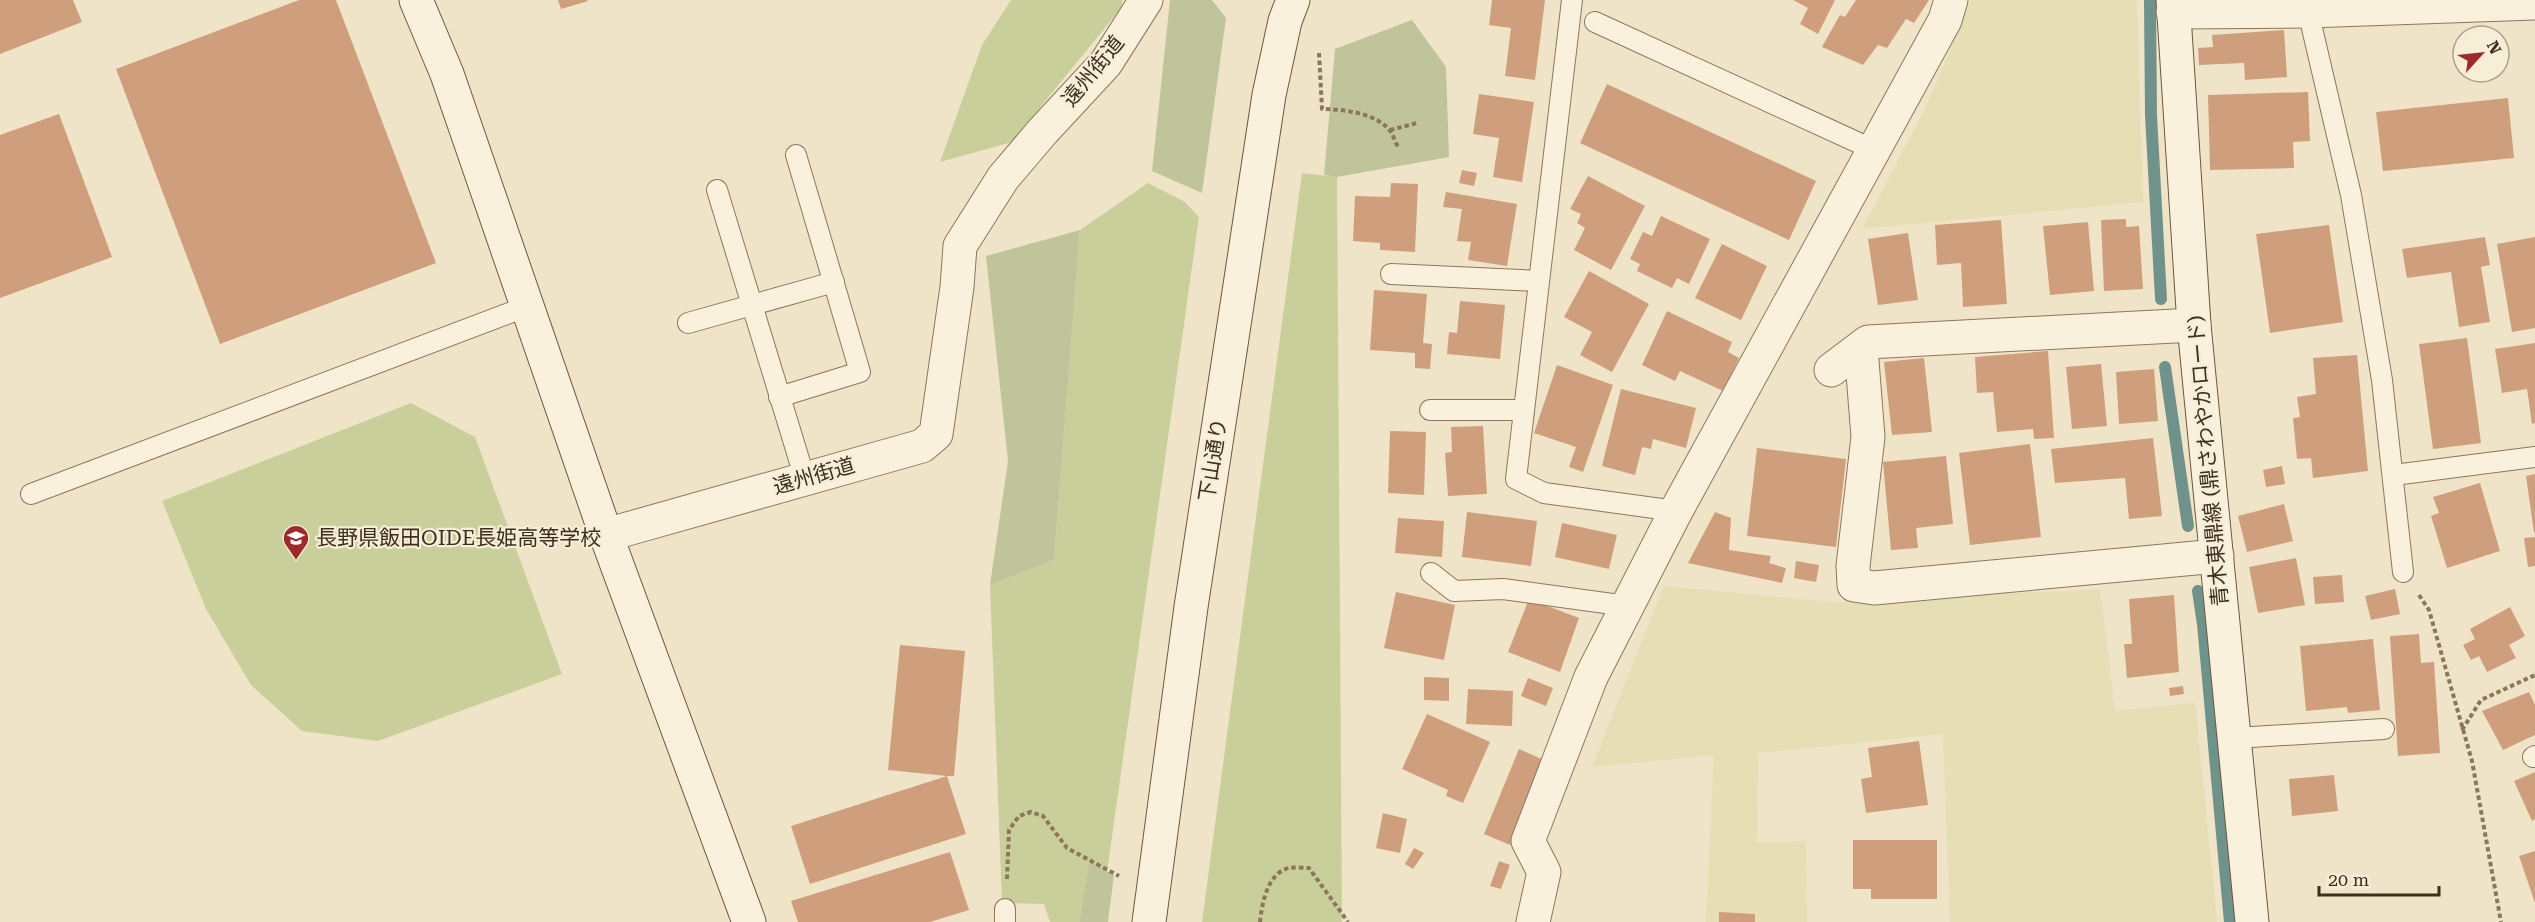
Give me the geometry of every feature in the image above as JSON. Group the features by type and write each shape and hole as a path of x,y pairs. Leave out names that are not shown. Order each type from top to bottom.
{"street":[{"path":"416,0 447,74 606,535 749,922"},
{"name":"遠州街道","path":"606,535 922,446 936,434 957,287 960,246 1003,178 1106,63 1146,0"},
{"name":"下山通り","path":"1149,922 1192,595 1269,95 1285,21 1293,0"},
{"path":"1533,922 1544,872 1528,841 1592,677 1676,511 1945,20 1951,0"},
{"path":"2173,6 2308,11 2535,3"},
{"name":"青木東鼎線 (鼎さわやかロード)","path":"2173,6 2194,325 2252,922"},
{"path":"1831,370 1868,342 2194,325"},
{"path":"1861,348 1868,437 1853,566 1854,585 1874,588 2217,556"}],"lane":[{"path":"1572,0 1516,479 1544,493 1676,511"},
{"path":"2308,11 2351,195 2382,380 2403,572"},
{"path":"1595,22 1874,150"},
{"path":"779,397 860,372 796,155"},
{"path":"717,190 805,479"},
{"path":"1391,274 1539,281"},
{"path":"688,323 834,282"},
{"path":"31,494 528,306"},
{"path":"1430,410 1524,410"},
{"path":"2394,475 2535,457"},
{"path":"1431,573 1454,591 1503,589 1628,606"},
{"path":"2235,738 2384,729"}],"path":[{"path":"1318,49 1322,109 1347,109 1367,116 1390,130 1399,150"},
{"path":"1390,130 1417,123"},
{"path":"2403,572 2429,610 2472,761 2501,922"},
{"path":"2462,730 2481,700 2535,675"},
{"path":"1005,916 1009,830 1019,816 1031,812 1043,816 1067,848 1114,875"},
{"path":"1260,922 1262,903 1272,880 1288,868 1309,868 1348,922"}],"shaded area":[{"path":"1971,0 2137,0 2143,202 1862,229 1925,109"},
{"path":"1664,586 1832,602 2100,589 2115,711 2195,703 2217,922 1950,922 1943,734 1758,753 1757,843 1806,841 1807,922 1706,922 1714,755 1592,767"}],"green space":[{"path":"1011,0 1122,0 1122,7 1012,142 940,162 982,45"},
{"path":"1170,0 1212,0 1226,18 1202,193 1152,171"},
{"path":"1412,20 1446,67 1449,157 1337,177 1324,175 1335,49"},
{"path":"1302,173 1337,177 1342,922 1202,922"},
{"path":"1148,183 1185,202 1199,217 1100,922 1050,922 1044,904 1002,903 990,585 1054,560 1080,230"},
{"path":"1080,230 1054,560 990,585 1008,461 986,256"},
{"path":"411,403 475,437 562,674 378,741 302,731 251,685 206,609 162,501"},
{"path":"1089,862 1114,875 1108,922 1080,922"}],"building":[{"path":"0,0 73,0 82,22 0,54"},
{"path":"299,0 336,0 436,263 220,344 116,69"},
{"path":"558,0 587,0 588,1 561,9"},
{"path":"1492,0 1545,0 1535,80 1505,76 1511,28 1489,25"},
{"path":"1793,0 1835,0 1818,34 1800,24 1808,8"},
{"path":"1856,0 1929,0 1914,23 1906,19 1887,48 1878,45 1863,65 1822,47 1840,15 1845,17"},
{"path":"2284,30 2287,77 2245,80 2244,63 2199,65 2198,48 2213,47 2212,35"},
{"path":"1607,84 1816,181 1789,240 1580,143"},
{"path":"2308,92 2310,141 2293,142 2294,168 2210,170 2208,95"},
{"path":"1479,94 1534,102 1522,182 1493,177 1499,138 1473,134"},
{"path":"2508,98 2514,158 2383,171 2376,112"},
{"path":"59,114 112,257 0,298 0,135"},
{"path":"1462,170 1477,173 1474,186 1459,183"},
{"path":"1588,176 1645,206 1611,270 1574,250 1585,228 1577,223 1581,214 1570,209"},
{"path":"1391,183 1418,184 1415,252 1380,250 1380,243 1353,241 1355,196 1390,197"},
{"path":"1446,192 1517,204 1507,266 1468,260 1471,242 1457,241 1462,209 1443,207"},
{"path":"1661,216 1710,239 1689,284 1677,278 1672,288 1637,271 1640,264 1630,259 1643,232 1652,236"},
{"path":"2126,219 2126,227 2139,226 2143,289 2104,291 2101,220"},
{"path":"2001,220 2007,304 1963,307 1961,263 1937,265 1935,225"},
{"path":"2088,222 2094,291 2050,295 2043,226"},
{"path":"2329,225 2343,322 2270,333 2256,234"},
{"path":"1908,233 1918,300 1878,305 1868,239"},
{"path":"2485,237 2490,265 2481,267 2490,322 2459,327 2451,272 2407,278 2402,249"},
{"path":"2535,237 2535,328 2512,332 2497,244"},
{"path":"1722,244 1767,266 1741,320 1695,298"},
{"path":"1589,271 1649,304 1612,372 1580,355 1592,332 1564,317"},
{"path":"1374,290 1427,294 1423,343 1432,344 1430,369 1415,368 1415,353 1370,350"},
{"path":"1460,301 1505,305 1500,359 1447,354 1449,332 1457,333"},
{"path":"1667,311 1732,342 1728,352 1739,358 1723,391 1680,371 1675,381 1642,365"},
{"path":"2467,338 2481,443 2433,449 2419,344"},
{"path":"2535,343 2535,423 2532,424 2527,389 2502,393 2495,349"},
{"path":"2048,351 2054,438 2034,439 2033,429 1997,432 1993,392 1977,393 1975,357"},
{"path":"2357,355 2368,471 2313,478 2311,458 2297,459 2293,418 2300,417 2297,397 2316,394 2313,358"},
{"path":"1924,358 1932,432 1892,435 1884,362"},
{"path":"2101,364 2107,426 2072,429 2066,367"},
{"path":"1557,365 1613,385 1583,472 1569,467 1576,447 1534,433"},
{"path":"2154,369 2158,421 2119,424 2116,372"},
{"path":"1621,389 1696,408 1686,448 1653,439 1651,449 1642,447 1635,475 1602,466"},
{"path":"1483,426 1487,494 1448,496 1445,453 1452,452 1451,427"},
{"path":"1390,431 1426,432 1424,495 1388,493"},
{"path":"2153,438 2162,516 2129,519 2125,478 2055,483 2051,449"},
{"path":"2030,444 2041,537 1970,545 1959,453"},
{"path":"1757,448 1846,459 1836,547 1747,536"},
{"path":"1946,456 1953,524 1916,528 1918,548 1891,550 1883,462"},
{"path":"2282,466 2285,484 2266,487 2263,470"},
{"path":"2535,474 2535,532 2534,533 2526,476"},
{"path":"2480,483 2500,551 2447,568 2431,516 2439,513 2433,497"},
{"path":"2284,504 2293,541 2247,552 2238,516"},
{"path":"1467,512 1537,521 1531,566 1462,557"},
{"path":"1715,512 1731,518 1729,550 1771,556 1769,563 1786,568 1782,583 1688,563"},
{"path":"1398,518 1444,521 1442,557 1395,553"},
{"path":"1562,523 1617,535 1609,569 1555,557"},
{"path":"2535,537 2535,566 2528,567 2524,538"},
{"path":"2296,558 2305,605 2258,613 2249,567"},
{"path":"1796,561 1819,565 1816,582 1794,578"},
{"path":"2342,575 2344,602 2315,604 2313,577"},
{"path":"2395,589 2400,614 2371,620 2365,596"},
{"path":"1396,592 1455,605 1444,660 1384,648"},
{"path":"2174,595 2179,672 2127,678 2124,644 2132,644 2129,599"},
{"path":"1529,599 1579,618 1560,672 1508,652"},
{"path":"2510,607 2525,636 2509,645 2516,658 2487,672 2479,656 2471,660 2463,645 2475,639 2470,629"},
{"path":"2419,634 2421,663 2434,662 2440,753 2398,756 2390,636"},
{"path":"2373,639 2380,710 2348,713 2347,707 2306,711 2300,646"},
{"path":"900,645 965,651 954,776 888,770"},
{"path":"1424,677 1449,678 1449,701 1424,700"},
{"path":"1528,678 1553,688 1546,706 1521,696"},
{"path":"2183,686 2184,694 2170,696 2169,688"},
{"path":"1468,689 1513,691 1512,726 1466,724"},
{"path":"2529,692 2535,705 2535,735 2503,750 2482,711"},
{"path":"1427,714 1490,742 1463,803 1446,796 1448,790 1402,769"},
{"path":"1919,741 1928,805 1866,813 1861,779 1872,777 1868,748"},
{"path":"1519,749 1544,760 1510,845 1484,834"},
{"path":"2535,772 2535,819 2532,821 2514,781"},
{"path":"2334,775 2338,811 2292,816 2289,779"},
{"path":"947,776 966,834 810,884 791,826"},
{"path":"1383,813 1407,819 1400,853 1376,848"},
{"path":"1853,840 1937,840 1937,899 1871,899 1871,889 1853,889"},
{"path":"1414,848 1424,853 1413,869 1405,864"},
{"path":"2535,851 2535,903 2519,856"},
{"path":"950,852 969,910 930,922 798,922 791,901"},
{"path":"1499,861 1510,865 1501,889 1490,886"},
{"path":"1719,912 1755,914 1755,922 1719,922"}],"waterway":[{"path":"2150,0 2151,115 2161,299"},
{"path":"2165,367 2188,526"},
{"path":"2198,591 2203,624 2230,922"}],"place":[{"name":"長野県飯田OIDE長姫高等学校","path":"296,561"}]}
